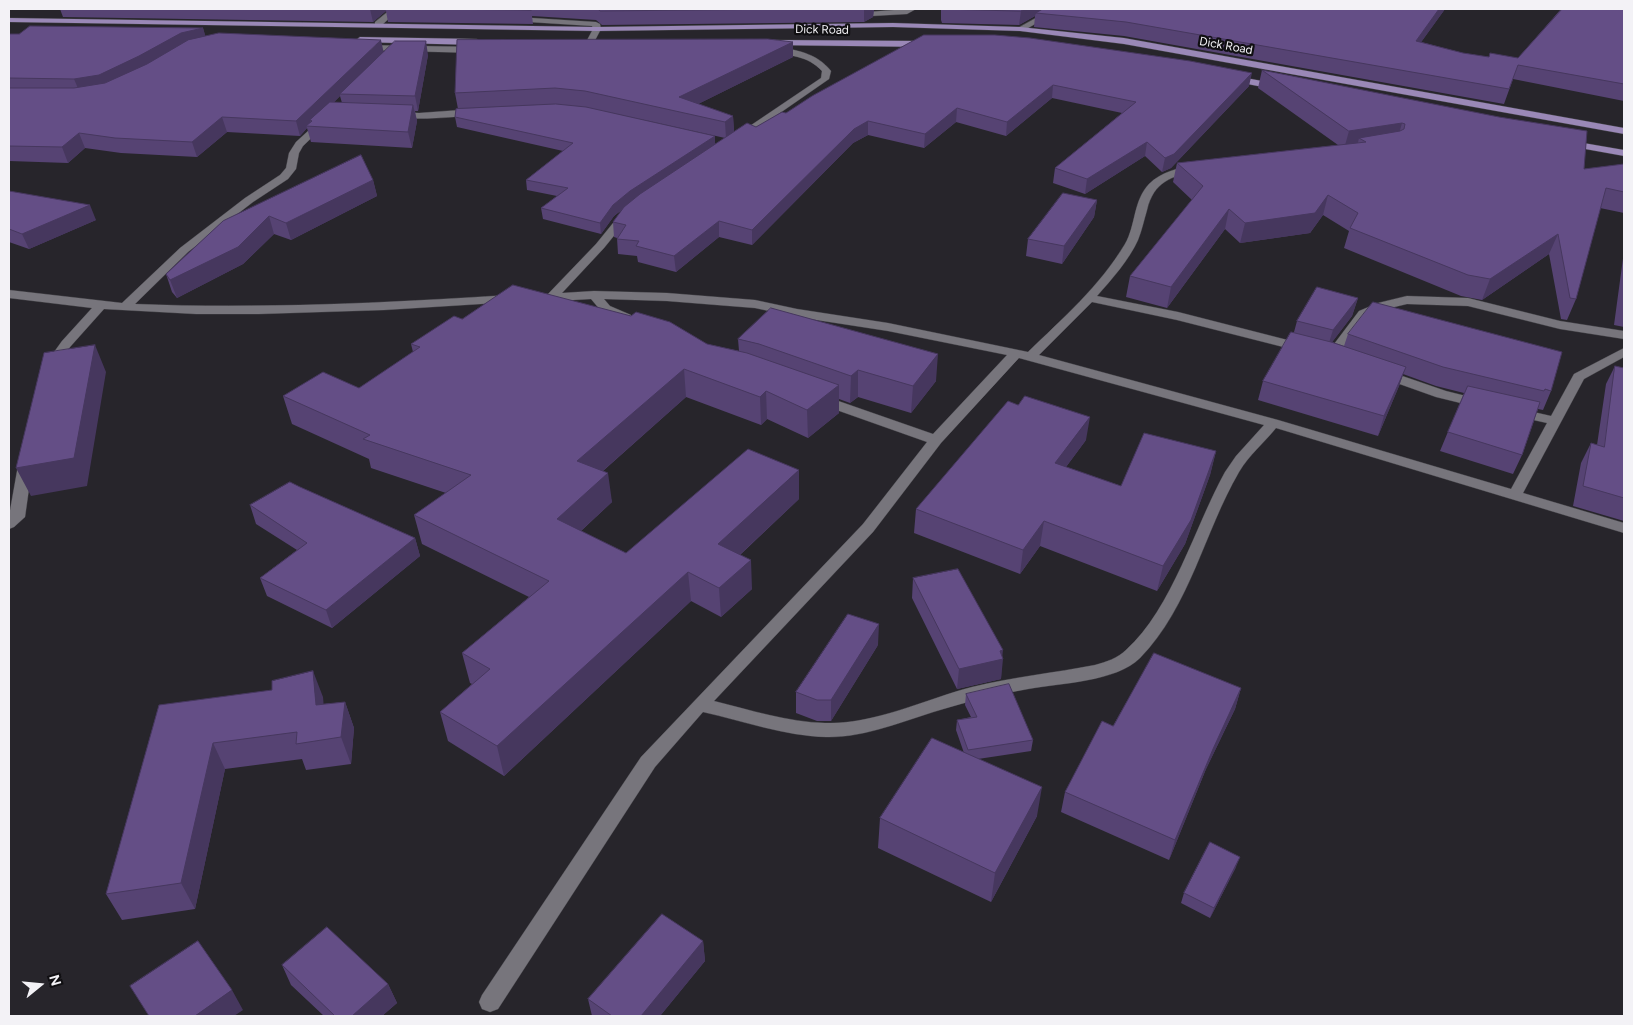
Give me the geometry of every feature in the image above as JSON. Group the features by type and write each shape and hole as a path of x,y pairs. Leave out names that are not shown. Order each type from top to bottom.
{"main road":[{"name":"Dick Road","path":"9,20 378,24 596,29 893,25 1020,29 1124,41 1624,131"},
{"path":"348,40 485,46"},
{"name":"Dick Road","path":"762,46 800,42 940,44"},
{"path":"1216,75 1283,88"},
{"path":"1557,141 1624,153"}],"street":[{"path":"378,24 395,9"},
{"path":"498,9 496,13 497,18 596,24 596,29 588,47"},
{"path":"843,15 906,12 912,9"},
{"path":"1020,29 1057,9"},
{"path":"358,48 392,53 485,46"},
{"path":"729,144 825,79 828,71 819,61 809,56 762,46"},
{"path":"385,115 419,116 484,111"},
{"path":"125,306 184,250 284,177 291,169 294,153 299,144 332,113"},
{"path":"490,1002 648,762 868,528 936,440 1023,355 1090,298 1132,241 1147,193 1159,181 1171,173 1192,168 1209,168"},
{"path":"552,297 600,246 620,219 636,205"},
{"path":"9,294 45,300 102,305 196,310 349,309 594,295 667,297 755,304 797,313 888,327 1023,355 1273,423 1624,528"},
{"path":"594,295 606,309 640,324"},
{"path":"1090,298 1178,316 1326,355 1363,314 1382,306 1407,300 1468,302 1560,325 1624,335"},
{"path":"41,380 66,344 102,305"},
{"path":"1515,495 1580,377 1624,352"},
{"path":"1368,368 1441,394 1555,421"},
{"path":"808,396 936,440"},
{"path":"700,705 803,727 827,730 867,724 953,699 1025,682 1082,674 1113,666 1131,656 1145,640 1178,589 1232,471 1273,423"},
{"path":"9,524 17,517 28,445"}],"building":[{"path":"423,9 505,9 531,10"},
{"path":"598,9 790,9 601,11"},
{"path":"943,9 1025,9 1021,11"},
{"path":"1043,9 1439,9 1416,41 1463,53 1489,57 1490,53 1518,58 1562,9 1624,9 1624,84 1518,65 1509,89 1126,22 1036,13"},
{"path":"30,26 203,28 181,33 99,75 74,79 9,78 9,34 19,34"},
{"path":"219,33 381,40 296,121 222,117 192,142 115,138 79,133 62,147 9,146 9,88 74,88 105,83 147,64 188,40"},
{"path":"924,35 995,35 1030,38 1190,61 1252,73 1174,154 1165,158 1147,142 1087,179 1055,168 1136,102 1053,85 1007,122 957,108 925,134 868,121 854,129 752,230 719,221 674,256 636,246 639,241 617,239 626,225 613,222 624,207 640,194 747,123 756,127 782,112 786,113 812,96"},
{"path":"768,39 793,42 679,97 733,116 725,122 585,91 555,88 455,93 457,40"},
{"path":"395,41 426,41 415,96 340,94"},
{"path":"1262,70 1499,117 1587,131 1584,169 1624,164 1624,192 1606,188 1576,299 1570,298 1558,234 1490,279 1468,275 1350,228 1358,213 1328,195 1315,213 1245,223 1229,209 1171,287 1130,276 1203,186 1177,163 1366,142 1359,138 1404,129 1405,124 1402,123 1349,131"},
{"path":"330,102 413,105 408,132 306,126"},
{"path":"556,104 586,107 715,136 630,191 613,205 600,223 541,208 568,188 526,180 573,143 455,117 456,109"},
{"path":"361,155 373,180 286,223 269,216 238,247 170,280 166,274 223,221"},
{"path":"9,191 90,205 22,234 9,229"},
{"path":"1063,193 1097,200 1064,246 1028,239"},
{"path":"513,285 631,316 636,312 670,322 707,344 747,353 839,385 807,410 766,391 760,397 684,369 577,461 608,473 557,519 626,553 748,449 799,470 718,544 751,560 719,588 688,572 497,746 440,712 490,669 462,653 549,581 414,515 471,475 363,439 370,435 283,396 323,372 359,388 420,347 411,344 454,316 462,319"},
{"path":"1317,287 1358,298 1333,330 1297,321"},
{"path":"1373,302 1562,352 1551,391 1545,389 1544,391 1443,367 1348,334"},
{"path":"771,308 938,354 913,386 858,370 851,376 759,344 738,339"},
{"path":"1291,332 1331,342 1406,367 1384,416 1263,381"},
{"path":"95,345 74,458 16,468 44,353"},
{"path":"1615,366 1624,368 1624,498 1583,486 1591,443 1604,447"},
{"path":"1468,386 1540,402 1522,455 1448,432"},
{"path":"1025,396 1090,417 1055,463 1121,486 1144,433 1216,451 1191,520 1163,566 1044,521 1023,550 916,509 1008,401 1018,405"},
{"path":"290,482 415,538 326,610 260,578 307,543 250,505"},
{"path":"958,569 1003,650 1000,651 1003,659 959,669 913,578"},
{"path":"848,614 879,624 831,700 817,700 796,692"},
{"path":"1154,653 1241,688 1175,840 1065,792 1102,721 1113,726"},
{"path":"313,671 316,705 345,702 341,737 296,744 297,732 213,743 181,883 106,894 159,705 272,690 272,681"},
{"path":"1009,684 1033,740 968,750 957,720 977,717 966,694"},
{"path":"932,738 1042,787 995,873 880,818"},
{"path":"1210,842 1240,857 1214,908 1184,893"},
{"path":"662,914 703,941 641,1016 612,1016 588,999"},
{"path":"327,927 388,984 352,1016 335,1016 282,965"},
{"path":"198,941 232,990 195,1016 149,1016 130,986"}]}
